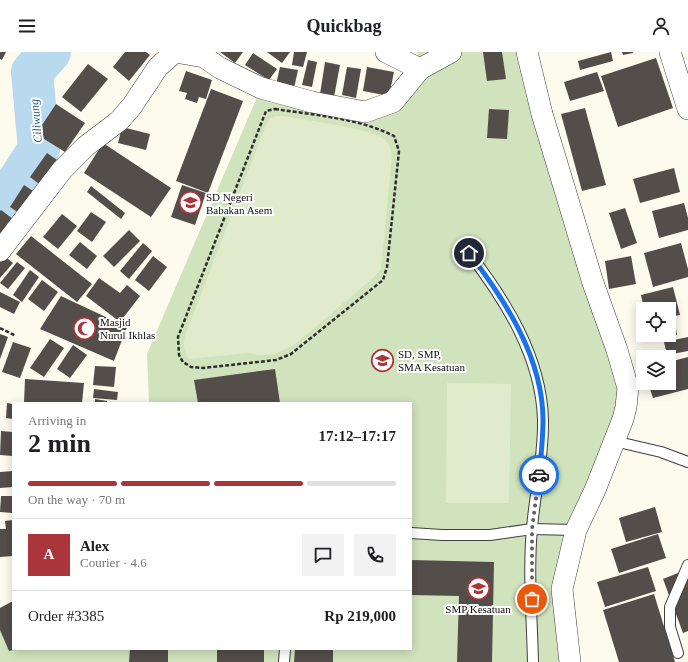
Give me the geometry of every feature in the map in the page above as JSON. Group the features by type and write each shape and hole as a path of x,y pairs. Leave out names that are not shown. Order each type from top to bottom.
{"street":[{"path":"0,252 62,170 86,146 119,121 132,106 158,66 175,52 204,57 220,68 261,88 312,102 365,112 393,102 420,69 451,52"},
{"path":"386,52 420,69"},
{"path":"528,52 542,114 593,283 628,388 626,407 614,441 595,490 576,530 562,589 570,662"},
{"path":"670,52 688,108"}],"lane":[{"path":"469,253 501,298 522,335 537,376 543,419 542,454 532,529 531,567 533,662"},
{"path":"614,441 648,448 688,462"},
{"path":"412,533 490,535 532,529 576,530"},
{"path":"678,653 670,627 670,608 688,565"},
{"path":"284,662 285,650"}],"path":[{"path":"275,109 358,123 378,128 394,136 399,152 387,267 383,280 291,354 276,360 203,368 191,367 183,362 179,355 178,337 266,110 275,109"},
{"path":"0,328 16,336"}],"green space":[{"name":"SD, SMP, SMA Kesatuan","path":"417,52 528,52 628,388 562,589 570,662 0,662 0,608 12,602 12,650 412,650 412,402 149,402 147,354 261,88 365,112 420,69"},
{"path":"276,116 321,122 365,131 384,139 388,144 392,155 381,269 373,278 294,345 272,355 248,353 189,359 184,348 185,336 264,130 269,119"},
{"path":"447,383 511,384 509,503 446,503"}],"building":[{"path":"0,52 6,52 2,60 0,59"},
{"path":"125,52 146,52 150,55 129,81 113,67"},
{"path":"220,52 243,52 235,63"},
{"path":"267,52 290,52 282,63"},
{"path":"294,52 307,52 303,67 292,65"},
{"path":"483,52 502,52 506,79 487,81"},
{"path":"611,52 613,61 580,70 578,61"},
{"path":"622,52 633,52 633,53 623,55"},
{"path":"253,53 277,69 269,80 245,65"},
{"path":"656,58 673,108 618,127 601,76"},
{"path":"308,60 317,62 312,87 302,85"},
{"path":"325,62 340,65 334,97 320,94"},
{"path":"88,64 108,79 81,112 62,97"},
{"path":"280,67 298,70 293,93 275,89"},
{"path":"347,67 361,69 356,98 342,95"},
{"path":"367,67 394,72 389,96 363,91"},
{"path":"186,71 212,80 206,99 199,97 197,103 185,99 187,93 179,91"},
{"path":"597,72 604,91 570,101 564,82"},
{"path":"211,89 243,101 208,193 176,181"},
{"path":"56,104 85,123 65,152 36,134"},
{"path":"585,108 606,185 582,191 561,114"},
{"path":"489,109 509,110 507,139 487,138"},
{"path":"122,127 150,134 146,150 118,143"},
{"path":"103,143 171,188 151,217 84,173"},
{"path":"47,153 60,162 43,187 30,177"},
{"path":"674,168 680,192 640,203 633,179"},
{"path":"24,185 36,193 22,215 10,207"},
{"path":"182,185 206,193 195,225 171,217"},
{"path":"91,186 125,213 121,219 87,192"},
{"path":"684,203 688,218 688,230 659,238 652,211"},
{"path":"625,208 637,243 621,249 609,213"},
{"path":"1,210 13,219 0,234 0,211"},
{"path":"91,212 106,222 92,242 77,231"},
{"path":"62,214 77,226 58,249 43,237"},
{"path":"129,230 140,241 114,267 103,256"},
{"path":"31,236 92,284 77,302 16,254"},
{"path":"80,242 97,256 87,269 69,255"},
{"path":"143,243 152,251 129,279 120,271"},
{"path":"681,243 688,269 688,277 653,287 644,253"},
{"path":"3,255 13,263 0,278 0,258"},
{"path":"153,256 167,267 149,291 135,280"},
{"path":"631,256 636,284 609,289 605,261"},
{"path":"17,262 25,268 8,289 0,283"},
{"path":"30,270 39,277 22,302 13,295"},
{"path":"99,278 120,293 127,285 140,296 120,322 86,296"},
{"path":"42,280 58,292 44,311 28,299"},
{"path":"673,287 680,315 676,316 676,302 642,302 641,295"},
{"path":"0,292 20,302 14,314 0,307"},
{"name":"Masjid Nurul Ikhlas","path":"61,296 127,327 114,361 40,329"},
{"path":"0,334 8,337 0,359"},
{"path":"688,337 688,351 676,353 676,350 666,350 664,342 676,342 676,340"},
{"path":"50,339 64,348 44,377 30,368"},
{"path":"13,342 31,348 20,378 2,372"},
{"path":"73,345 87,355 70,378 57,369"},
{"path":"688,357 688,389 653,398 650,390 676,390 676,360"},
{"path":"95,366 116,367 114,387 93,385"},
{"path":"275,369 280,402 198,402 194,380"},
{"path":"25,379 84,383 82,402 24,402"},
{"path":"94,389 118,392 117,400 93,398"},
{"path":"95,399 107,401 107,402 95,402"},
{"path":"7,403 12,404 12,419 6,418"},
{"path":"1,431 12,432 12,456 0,455"},
{"path":"12,471 12,487 0,488 0,472"},
{"path":"1,496 12,496 12,513 0,512"},
{"path":"655,507 662,532 626,542 619,518"},
{"path":"12,520 12,556 0,557 0,529 6,529 5,521"},
{"path":"658,534 666,558 619,573 611,549"},
{"path":"412,560 494,562 492,662 457,662 459,596 412,595"},
{"path":"648,567 656,591 605,607 597,582"},
{"path":"688,569 688,631 683,633 663,579"},
{"path":"654,594 675,662 619,662 603,610"},
{"path":"12,602 13,650 9,651 0,630 0,608"},
{"path":"130,650 168,650 168,662 129,662"},
{"path":"217,650 264,650 264,662 217,662"},
{"path":"295,650 333,650 333,662 294,662"}],"waterway":[{"name":"Ciliwung","path":"0,209 39,149 32,72 50,52"}],"way so far":[{"path":"532,599 532,529 539,475"}],"place":[{"name":"SD Negeri Babakan Asem","path":"190,203"},
{"name":"Masjid Nurul Ikhlas","path":"84,328"},
{"name":"SD, SMP, SMA Kesatuan","path":"383,360"},
{"name":"SMP Kesatuan","path":"478,589"}],"route":[{"path":"469,253 501,298 522,335 537,376 543,419 542,454 539,475"}]}
